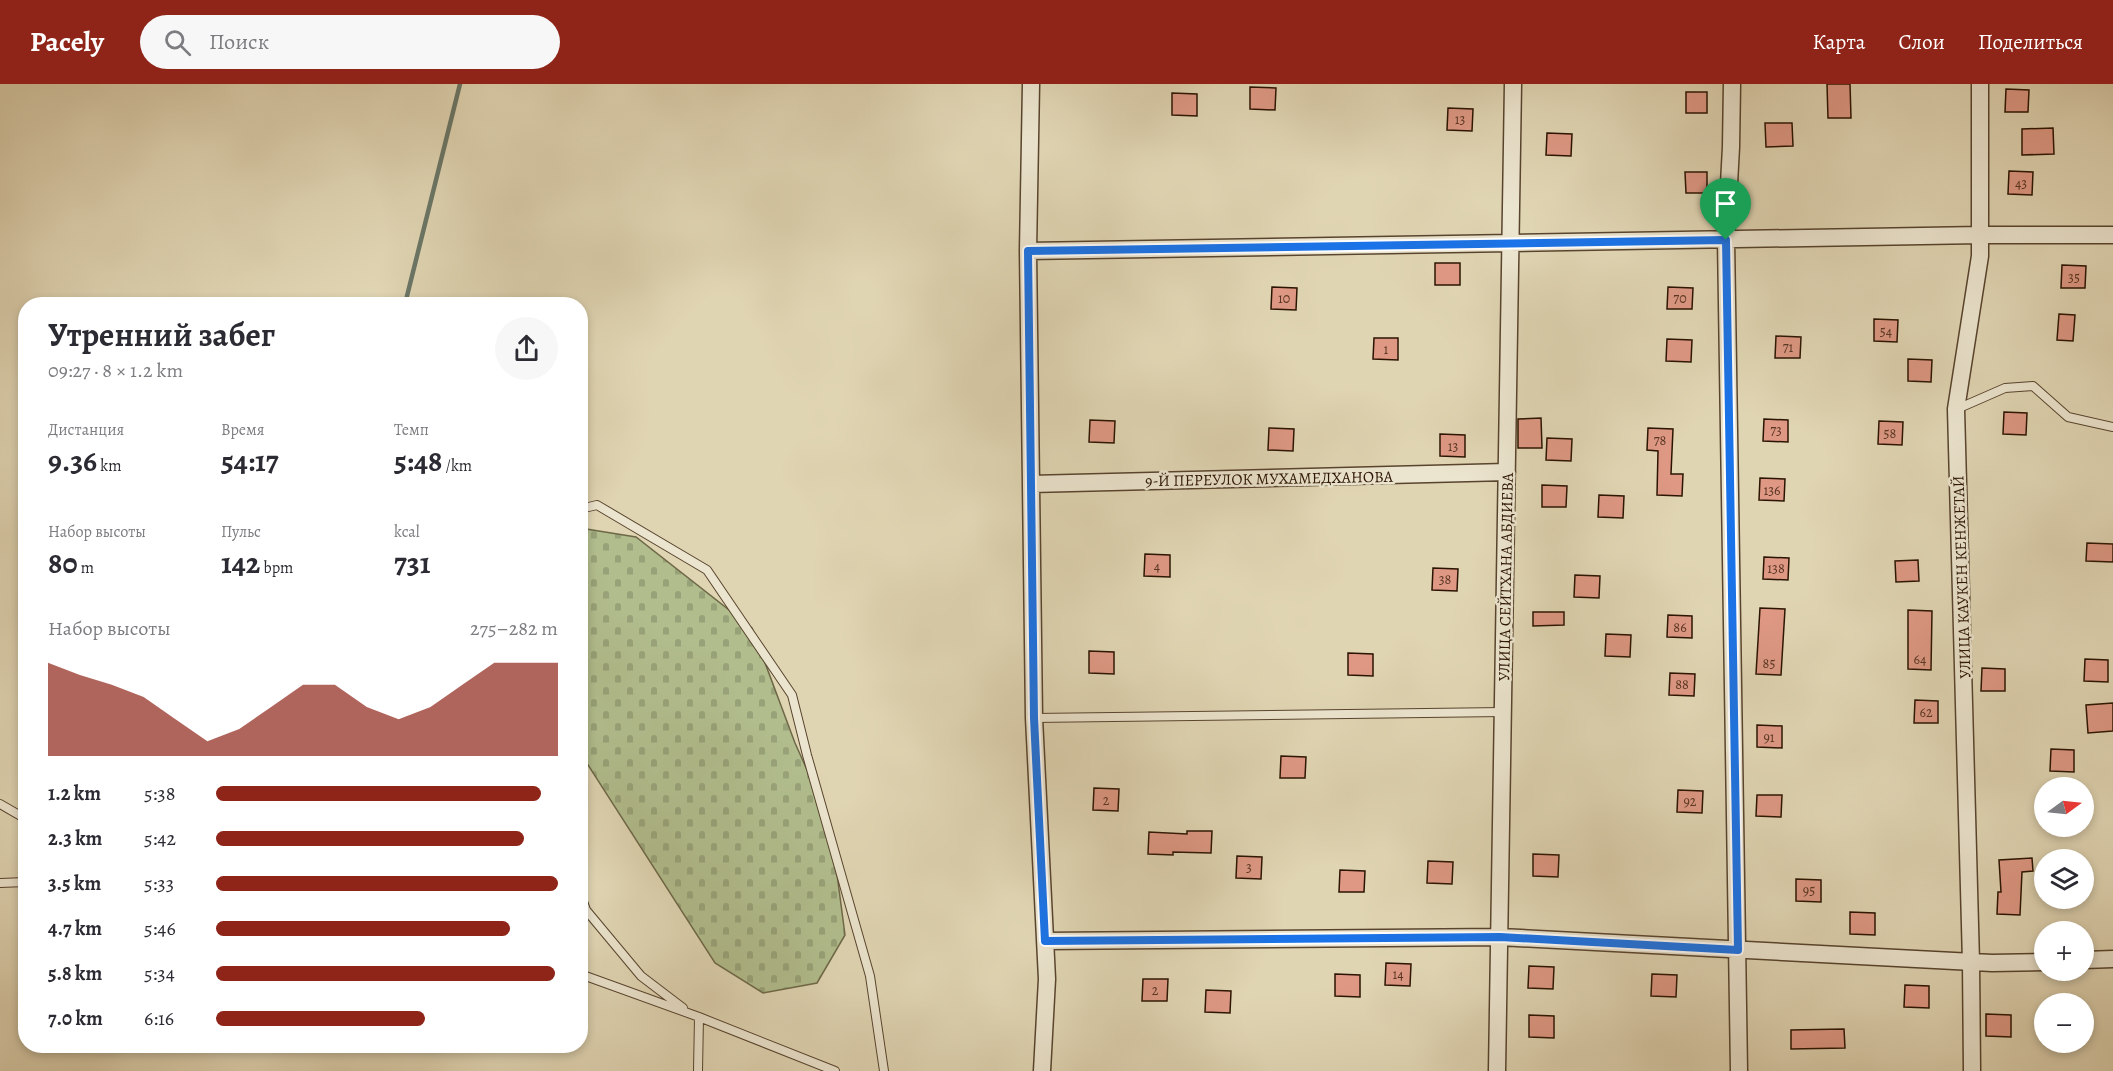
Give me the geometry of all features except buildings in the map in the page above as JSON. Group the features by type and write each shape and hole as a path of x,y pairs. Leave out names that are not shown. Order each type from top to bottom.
{"street":[{"path":"1031,84 1028,251 1034,718 1047,979 1042,1071"},
{"name":"УЛИЦА СЕЙТХАНА АБДИЕВА","path":"1497,1071 1514,84"},
{"path":"1731,84 1731,147 1726,240 1739,1071"},
{"name":"УЛИЦА КАУКЕН КЕНЖЕТАЙ","path":"1972,1071 1956,409 1980,256 1980,84"},
{"path":"1028,251 1980,235 2113,235"},
{"name":"9-Й ПЕРЕУЛОК МУХАМЕДХАНОВА","path":"1031,484 1507,472"},
{"path":"1045,941 1500,937 1971,962 2034,962"},
{"path":"2094,960 2113,959"}],"lane":[{"path":"1956,409 2006,388 2033,386 2068,417 2113,427"},
{"path":"588,507 597,505 707,570 792,695 870,976 884,1071"},
{"path":"1034,718 1503,712"},
{"path":"0,804 18,814"},
{"path":"0,883 18,882"},
{"path":"588,912 641,976 682,1007 684,1011"},
{"path":"588,977 684,1011 835,1071"},
{"path":"698,1071 699,1017"}],"green space":[{"path":"588,529 636,537 752,628 795,743 830,821 845,935 817,983 763,993 715,963 588,765"}],"waterway":[{"path":"407,297 460,84"}],"route":[{"path":"1726,240 1738,950 1500,937 1045,941 1034,718 1028,251 1726,240"}]}
